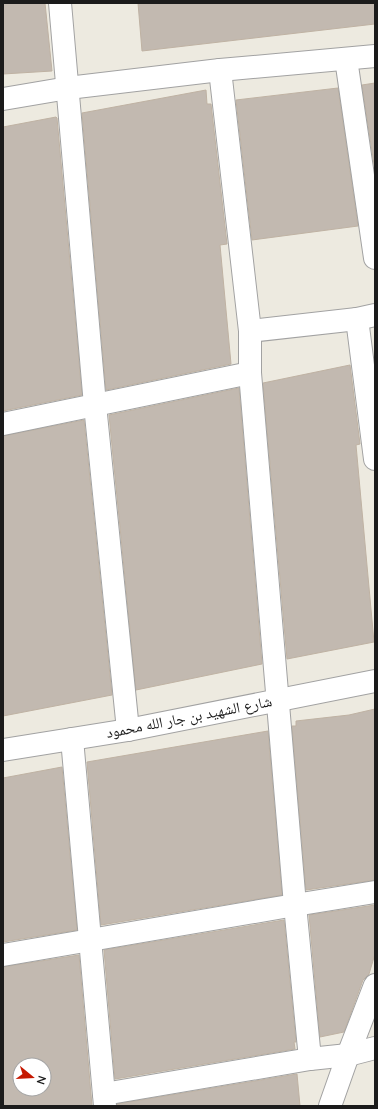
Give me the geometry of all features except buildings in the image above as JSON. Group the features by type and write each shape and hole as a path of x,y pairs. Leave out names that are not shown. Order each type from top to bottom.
{"street":[{"path":"60,3 95,405 128,730"},
{"path":"3,98 68,88 220,70 375,56"},
{"path":"346,59 375,258"},
{"path":"220,70 250,331 250,373 295,905 310,1059"},
{"path":"250,331 366,317 375,459"},
{"path":"3,424 250,373"},
{"name":"شارع الشهيد بن جار الله محمود","path":"3,750 128,730 375,681"},
{"path":"72,739 104,1100 310,1059 348,1055 375,1048"},
{"path":"3,955 375,892"},
{"path":"330,1106 375,985"}]}
